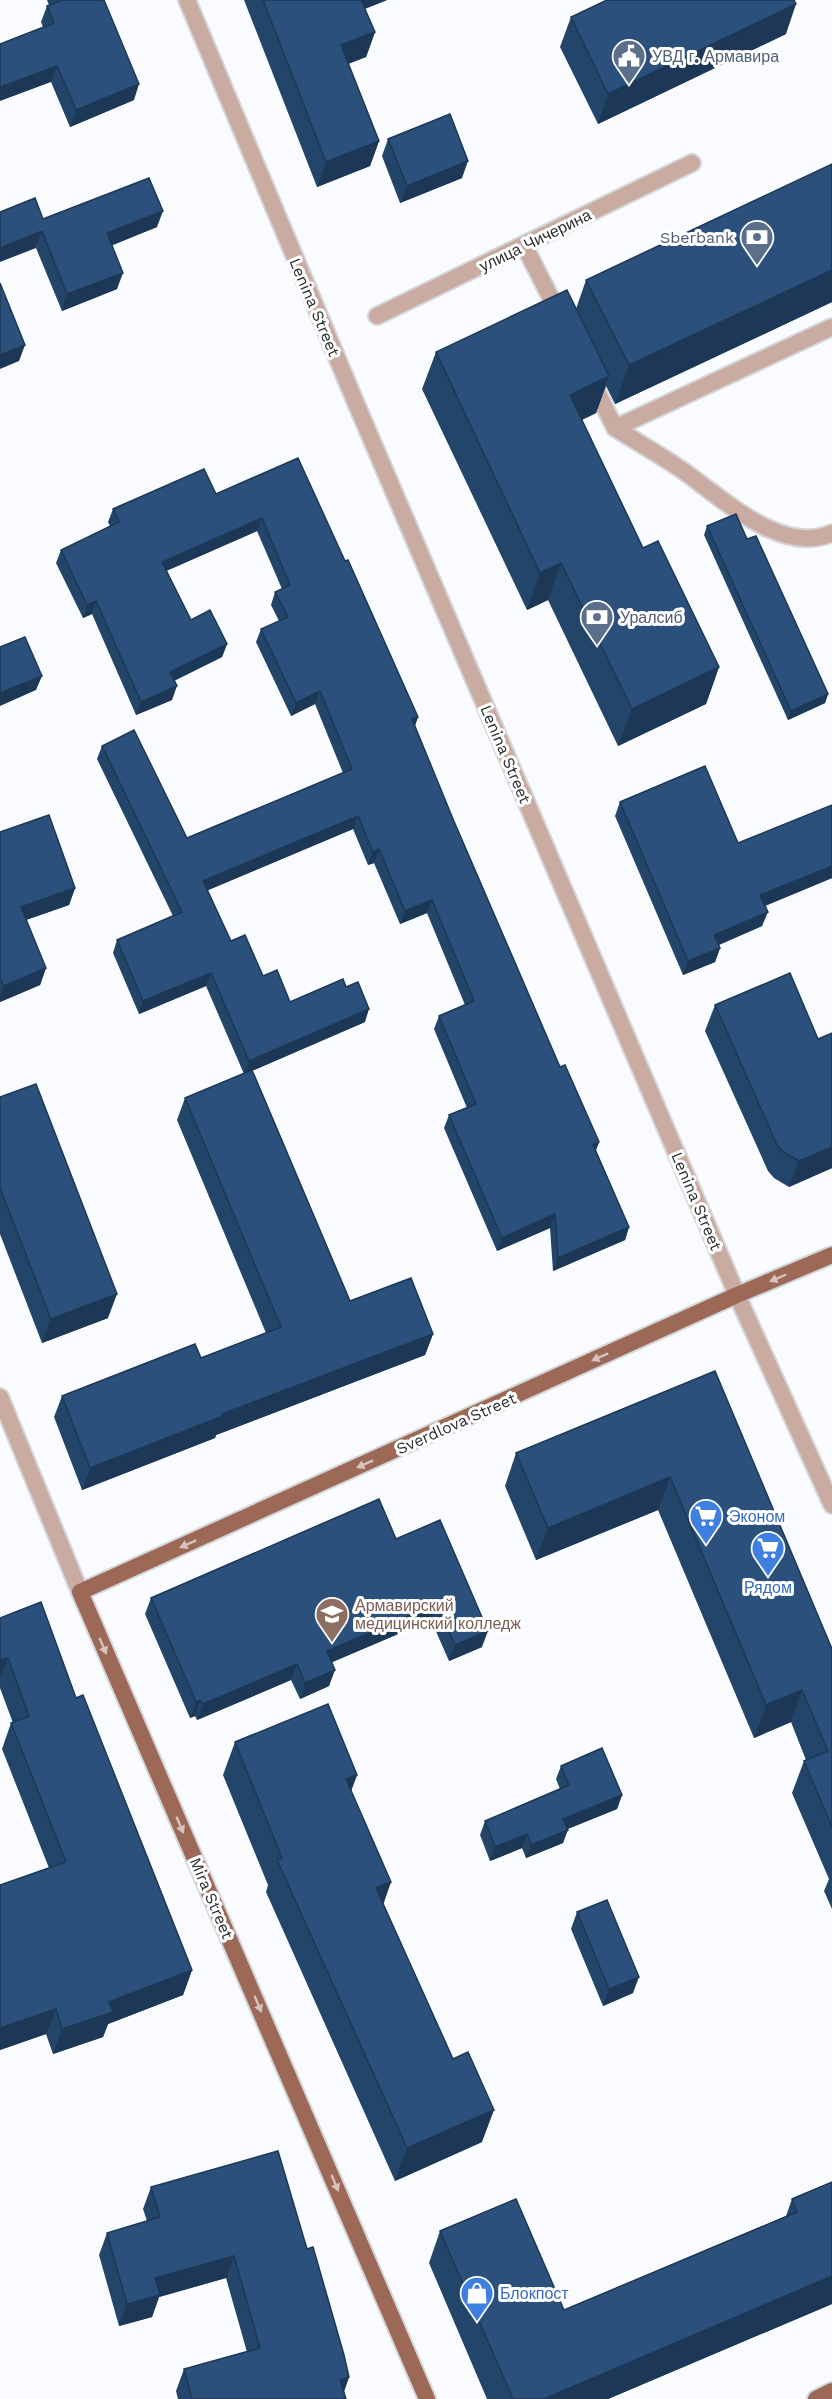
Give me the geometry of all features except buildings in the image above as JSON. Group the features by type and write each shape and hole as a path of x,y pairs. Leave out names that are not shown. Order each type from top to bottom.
{"main road":[{"name":"Sverdlova Street","path":"80,1592 832,1254"},
{"name":"Mira Street","path":"80,1592 427,2399"},
{"path":"816,2399 832,2391"}],"street":[{"name":"Lenina Street","path":"187,0 362,418 737,1295 832,1505"},
{"name":"улица Чичерина","path":"377,316 692,163"},
{"path":"524,245 564,326"},
{"path":"615,428 832,327"},
{"path":"585,367 615,428 679,468 754,523 791,537 822,538 832,533"},
{"name":"Mira Street","path":"0,1397 80,1592"}],"place":[{"name":"УВД г. Армавира","path":"629,85"},
{"name":"Sberbank","path":"757,266"},
{"name":"Уралсиб","path":"597,646"},
{"name":"Эконом","path":"706,1545"},
{"name":"Рядом","path":"768,1577"},
{"name":"Армавирский медицинский колледж","path":"332,1643"},
{"name":"Блокпост","path":"477,2322"}]}
